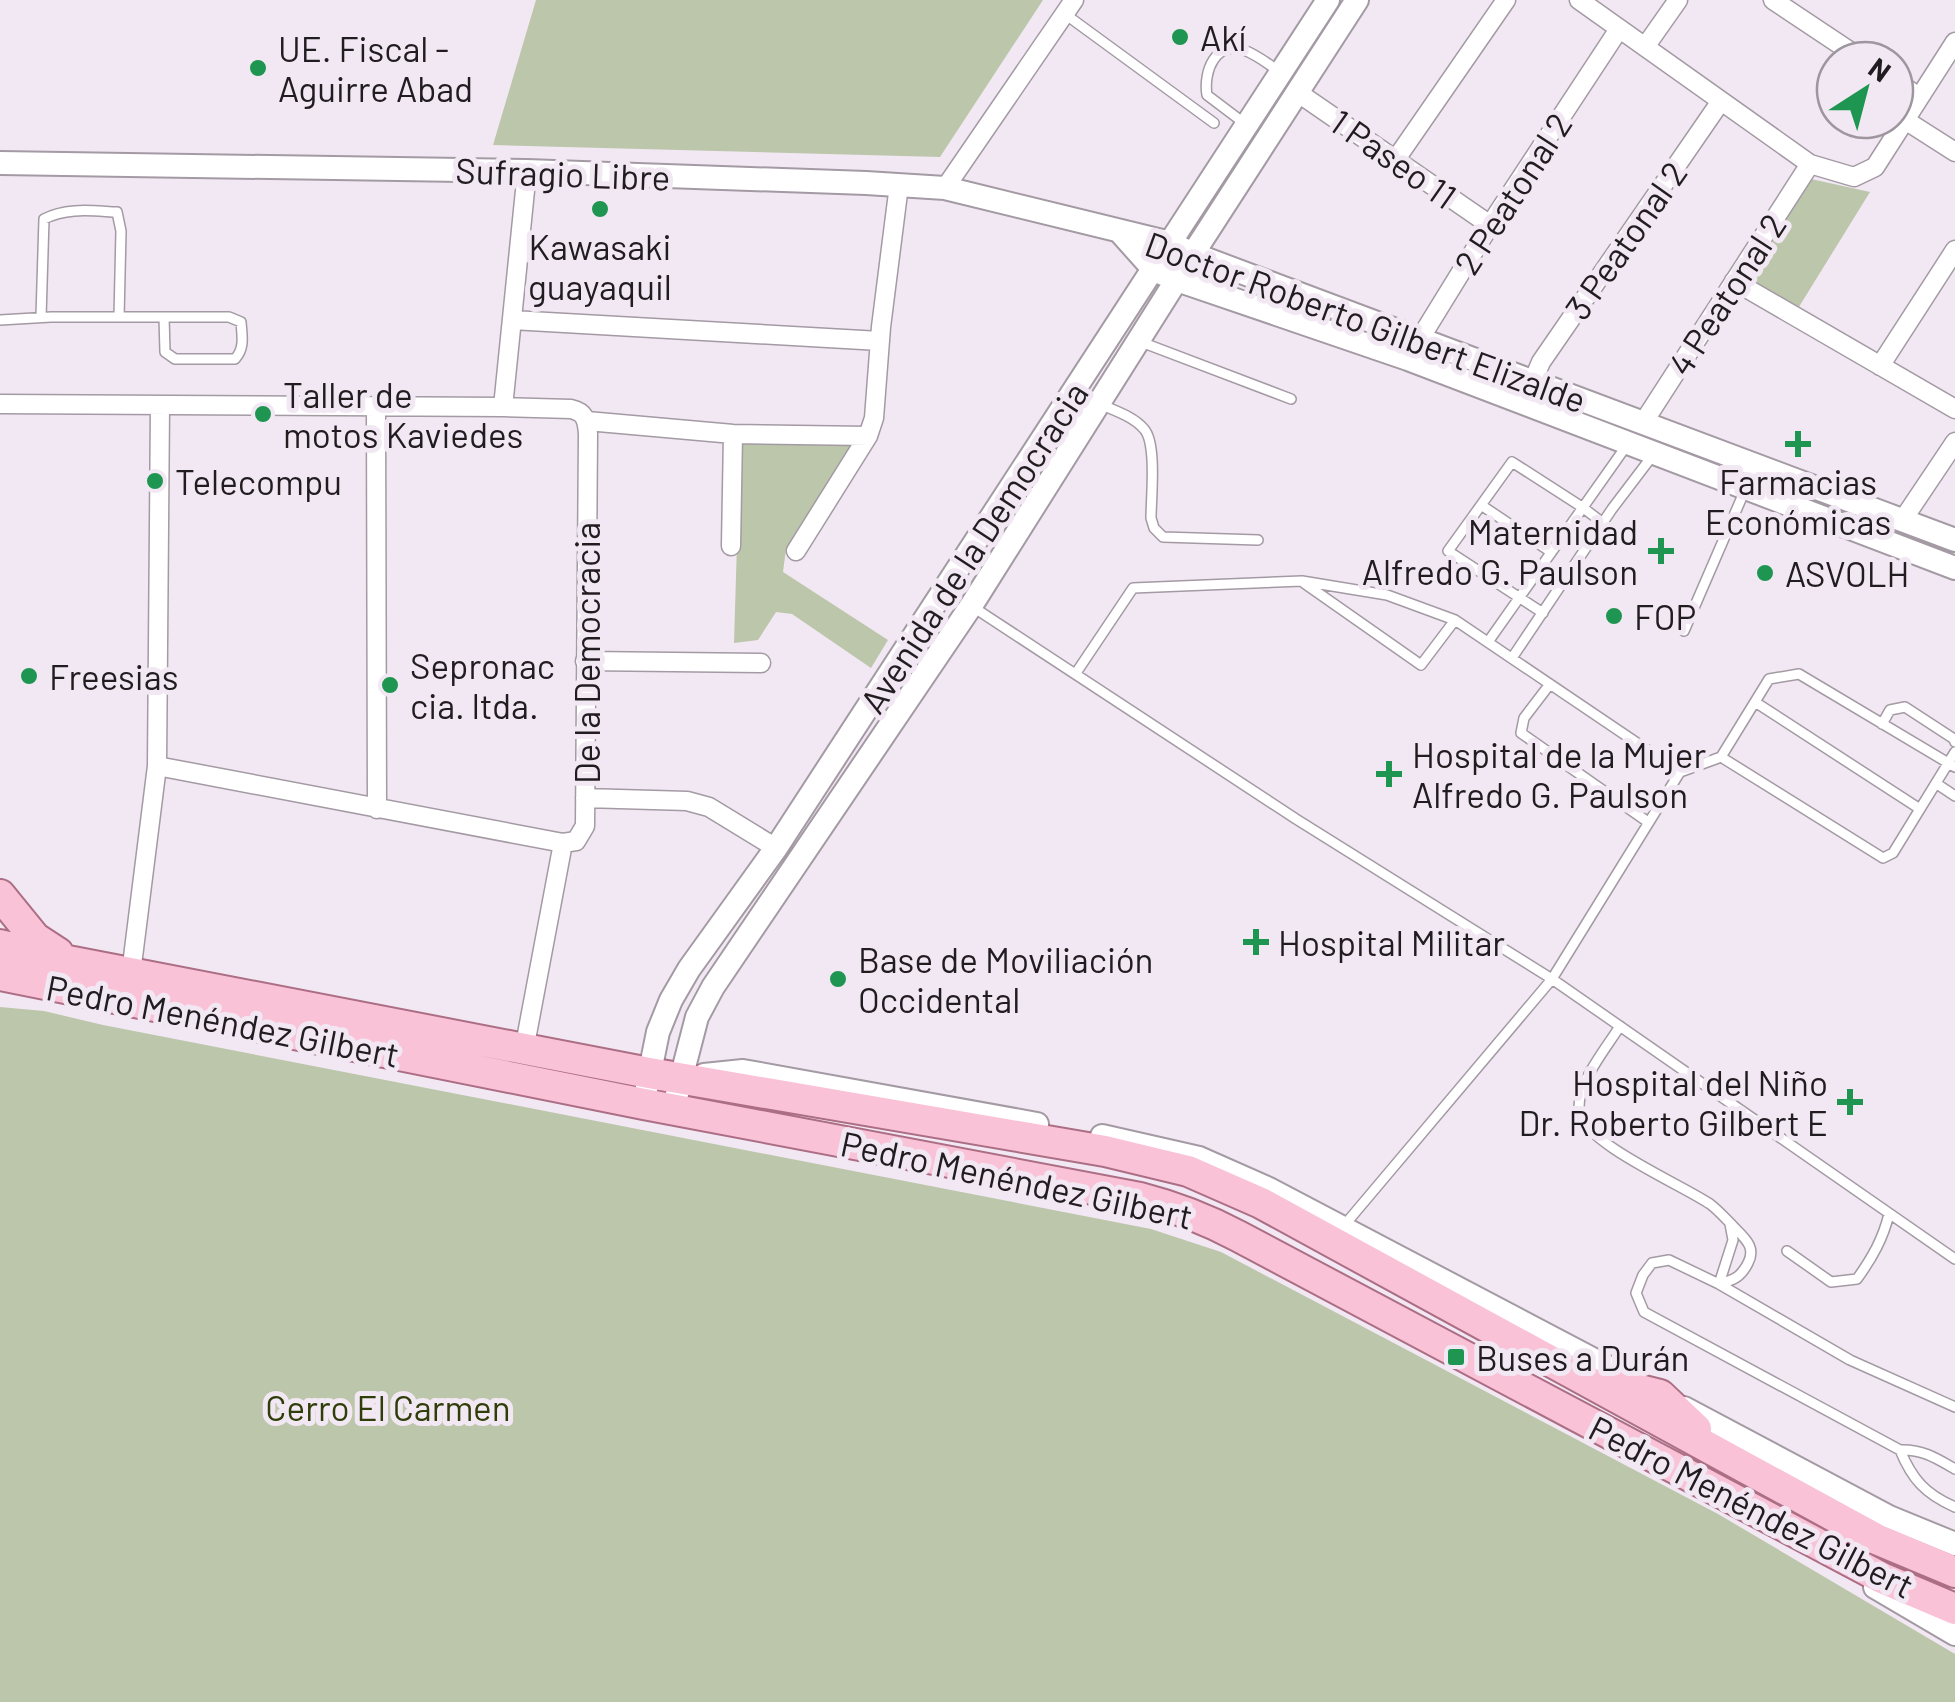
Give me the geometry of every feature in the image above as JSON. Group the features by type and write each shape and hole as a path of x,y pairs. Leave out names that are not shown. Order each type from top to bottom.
{"main road":[{"path":"0,895 35,938 74,962"},
{"name":"Pedro Menéndez Gilbert","path":"0,945 524,1050 1134,1157 1188,1171 1336,1234 1573,1374 1727,1459 1876,1539 1955,1572"},
{"name":"Pedro Menéndez Gilbert","path":"0,975 1178,1208 1208,1220 1882,1578 1955,1608"},
{"path":"1216,1166 1261,1203"},
{"path":"1573,1374 1660,1395 1727,1459"}],"street":[{"name":"Avenida de la Democracia","path":"660,1107 649,1073 658,1032 689,969 776,848 1328,0"},
{"path":"1193,254 1356,0"},
{"path":"1396,159 1506,0"},
{"path":"1579,0 1810,164 1854,177 1876,166 1892,140"},
{"path":"1645,47 1678,0"},
{"path":"1773,0 1833,40"},
{"path":"945,188 1070,7"},
{"name":"2 Peatonal 2","path":"1413,348 1619,28"},
{"path":"1915,104 1955,42"},
{"name":"1 Paseo 11","path":"1297,92 1490,225"},
{"path":"1915,94 1919,97"},
{"name":"3 Peatonal 2","path":"1533,381 1541,362 1721,100"},
{"path":"1915,126 1955,152"},
{"name":"Sufragio Libre","path":"0,164 527,171 899,185 945,188 1120,232"},
{"name":"4 Peatonal 2","path":"1643,424 1810,164"},
{"path":"502,407 527,171"},
{"path":"796,551 868,436 874,418 899,185"},
{"name":"Doctor Roberto Gilbert Elizalde","path":"1120,232 1170,244 1628,443 1654,453 1706,460"},
{"name":"Doctor Roberto Gilbert Elizalde","path":"1120,232 1154,270 1176,280 1533,381 1643,424 1744,479 1955,568"},
{"path":"1880,366 1955,250"},
{"name":"Avenida de la Democracia","path":"660,1107 680,1077 697,1017 713,987 971,606 1193,254"},
{"path":"1734,281 1955,410"},
{"path":"512,320 880,341"},
{"path":"0,404 571,409 581,412 587,422 733,434 868,436"},
{"path":"131,973 158,766 160,406"},
{"path":"376,406 377,809"},
{"name":"De la Democracia","path":"564,843 576,840 585,826 587,422"},
{"path":"732,546 733,434"},
{"path":"1902,521 1955,442"},
{"name":"Doctor Roberto Gilbert Elizalde","path":"1744,479 1902,521 1955,540"},
{"path":"585,661 761,662"},
{"path":"158,766 564,843 524,1050"},
{"path":"584,798 687,801 709,807 776,848"},
{"name":"Pedro Menéndez Gilbert","path":"680,1077 743,1071 1152,1146 1198,1158 1269,1189 1336,1234 1660,1395 1889,1518 1955,1544"},
{"path":"1736,1500 1955,1634"}],"lane":[{"path":"1070,7 1214,122"},
{"path":"1248,125 1207,95 1206,70 1218,55 1231,48 1245,50 1281,72"},
{"path":"41,318 44,219 56,213 84,210 117,212 121,231 118,317"},
{"path":"0,320 41,318 118,317 164,317 229,317 242,322 240,354 235,359 176,359 164,352 164,317"},
{"path":"1138,341 1291,399"},
{"path":"1099,404 1130,418 1148,432 1151,518 1154,528 1163,536 1258,540"},
{"path":"1488,642 1628,443"},
{"path":"1512,658 1654,453"},
{"path":"1543,613 1448,551 1512,462 1603,523"},
{"path":"1684,631 1744,479"},
{"path":"1481,506 1551,552"},
{"path":"1076,674 1133,588 1302,581 1387,595 1455,620 1680,772"},
{"path":"1302,581 1421,664 1455,620"},
{"path":"971,606 1296,819 1552,979 1955,1259"},
{"path":"1336,1234 1552,979 1680,772 1721,757 1770,679 1799,674 1952,765"},
{"path":"1550,684 1524,718 1521,733 1648,822"},
{"path":"1755,702 1920,809"},
{"path":"1882,724 1890,710 1904,707 1955,742"},
{"path":"1721,757 1883,858 1893,852 1952,765 1955,752"},
{"path":"1936,784 1955,796"},
{"path":"1620,1026 1580,1090 1578,1109 1584,1125 1709,1204 1750,1243 1752,1256 1746,1269 1735,1280 1719,1284"},
{"path":"1786,1251 1831,1282 1857,1279 1884,1235 1889,1214"},
{"path":"1719,1284 1733,1240 1730,1224"},
{"path":"1955,1407 1850,1360 1719,1284 1669,1260 1652,1263 1642,1275 1636,1293 1644,1312 1900,1450 1914,1449 1934,1456 1955,1470"},
{"path":"1900,1450 1909,1472 1936,1499 1955,1508"}],"green space":[{"path":"536,0 1043,0 940,157 493,145"},
{"path":"1811,179 1870,192 1797,310 1749,280"},
{"path":"740,443 857,445 786,549 783,572 888,640 871,668 792,614 776,612 758,640 734,643"},
{"name":"Cerro El Carmen","path":"0,1007 44,1011 1151,1229 1221,1252 1718,1514 1955,1654 1955,1702 0,1702"}],"place":[{"name":"Akí","path":"1180,37"},
{"name":"UE. Fiscal - Aguirre Abad","path":"258,68"},
{"name":"Kawasaki guayaquil","path":"600,209"},
{"name":"Taller de motos Kaviedes","path":"263,414"},
{"name":"Farmacias Económicas","path":"1798,444"},
{"name":"Telecompu","path":"155,481"},
{"name":"Maternidad Alfredo G. Paulson","path":"1661,551"},
{"name":"ASVOLH","path":"1765,573"},
{"name":"FOP","path":"1614,616"},
{"name":"Freesias","path":"29,676"},
{"name":"Sepronac cia. ltda.","path":"390,685"},
{"name":"Hospital de la Mujer Alfredo G. Paulson","path":"1389,774"},
{"name":"Hospital Militar","path":"1256,942"},
{"name":"Base de Moviliación Occidental","path":"838,979"},
{"name":"Hospital del Niño Dr. Roberto Gilbert E","path":"1850,1102"},
{"name":"Buses a Durán","path":"1456,1357"}]}
